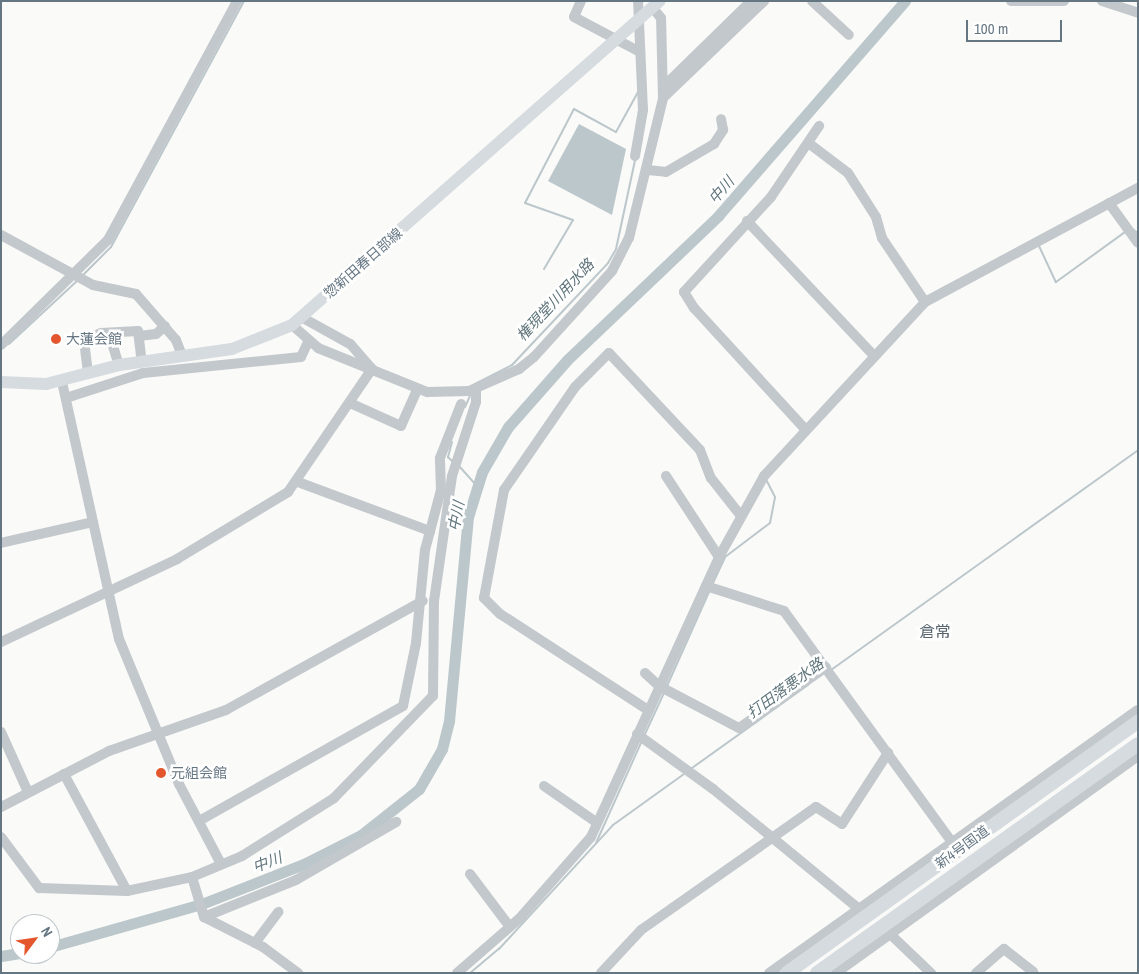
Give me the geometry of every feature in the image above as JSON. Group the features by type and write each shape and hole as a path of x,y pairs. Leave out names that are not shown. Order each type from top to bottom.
{"highway":[{"name":"新4号国道","path":"787,973 863,912 1138,722"},
{"name":"新4号国道","path":"817,973 1138,744"}],"main road":[{"name":"惣新田春日部線","path":"1,382 30,386 62,382 119,365 232,349 297,321 646,13"}],"street":[{"path":"1,345 79,277 108,240 236,1"},
{"path":"581,1 574,17 640,52"},
{"path":"297,321 308,342 417,390 451,393 476,389 534,357 612,271 622,257 648,170 663,98 661,18 646,13 638,1"},
{"path":"663,87 752,1"},
{"path":"663,98 764,1"},
{"path":"812,1 849,35"},
{"path":"1011,1 1064,1"},
{"path":"1102,1 1133,8"},
{"path":"635,156 643,87 640,52 646,13"},
{"path":"648,170 666,172 714,144 723,130 721,119"},
{"path":"806,429 694,308 684,292 771,197 819,126"},
{"path":"810,145 848,173 876,217 882,238 925,302"},
{"path":"457,973 510,927 590,836 719,557 740,516 764,476 925,302 1138,188"},
{"path":"1109,203 1138,243"},
{"path":"747,221 874,356"},
{"path":"1,235 79,277 136,294 165,326 182,356"},
{"path":"297,321 350,344 372,369"},
{"path":"138,336 156,334 165,326"},
{"path":"88,373 84,340 109,333 138,332 142,362"},
{"path":"109,333 119,365"},
{"path":"66,398 143,373 301,357 308,342"},
{"path":"648,710 500,614 484,598 504,490 575,387 609,353 700,450 711,478 740,516"},
{"path":"1,642 108,591 268,508 298,482 372,369"},
{"path":"62,382 119,639 157,734 221,864"},
{"path":"1,838 39,888 127,890 192,877 221,864 319,811 429,705 435,683 434,601 452,476 476,402 476,389"},
{"path":"350,403 401,426 417,390"},
{"path":"199,821 403,706 416,644 430,531 441,490 440,458 461,404"},
{"path":"666,476 719,557"},
{"path":"298,482 430,531"},
{"path":"1,543 93,522"},
{"path":"706,586 784,610 952,842"},
{"path":"1,807 64,774 157,734 226,710 420,601 434,601"},
{"path":"645,673 659,686 739,728 826,667"},
{"path":"769,973 863,912 952,842 1138,710"},
{"path":"1,732 28,792"},
{"path":"637,734 713,789 770,839 863,912"},
{"path":"601,973 641,930 816,806 842,824 888,753"},
{"path":"836,973 1138,756"},
{"path":"64,774 127,890"},
{"path":"544,786 596,822"},
{"path":"204,917 296,880 396,822"},
{"path":"470,874 510,927"},
{"path":"192,877 204,917 255,943 298,973"},
{"path":"255,943 278,912"},
{"path":"890,934 931,973"},
{"path":"976,973 1004,949 1033,972"}],"shaded area":[{"path":"579,124 626,149 612,215 548,181"}],"waterway":[{"path":"82,276 111,247 244,1"},
{"name":"中川","path":"60,944 204,903 306,863 361,835 419,789 442,749 449,721 468,517 482,472 508,427 567,360 718,216 905,1"},
{"path":"544,269 573,220 525,203 574,109 616,132 638,92"},
{"name":"権現堂川用水路","path":"475,384 512,365 608,263 616,249 635,160"},
{"path":"1131,228 1138,233"},
{"path":"1039,246 1056,282 1125,232"},
{"path":"9,344 77,281"},
{"name":"権現堂川用水路","path":"465,407 470,396"},
{"name":"権現堂川用水路","path":"452,442 448,457 453,462"},
{"name":"打田落悪水路","path":"831,670 1138,450"},
{"name":"権現堂川用水路","path":"459,466 478,487"},
{"path":"713,583 725,557 770,523 775,497 767,481"},
{"path":"667,686 710,590"},
{"name":"打田落悪水路","path":"692,768 808,685"},
{"path":"645,734 664,693"},
{"path":"596,843 641,743"},
{"name":"打田落悪水路","path":"470,973 499,949 613,825 684,774"},
{"name":"中川","path":"1,956 10,955"}],"place":[{"name":"大蓮会館","path":"56,339"},
{"name":"元組会館","path":"161,773"}],"district":[{"name":"倉常","path":"935,631"}]}
